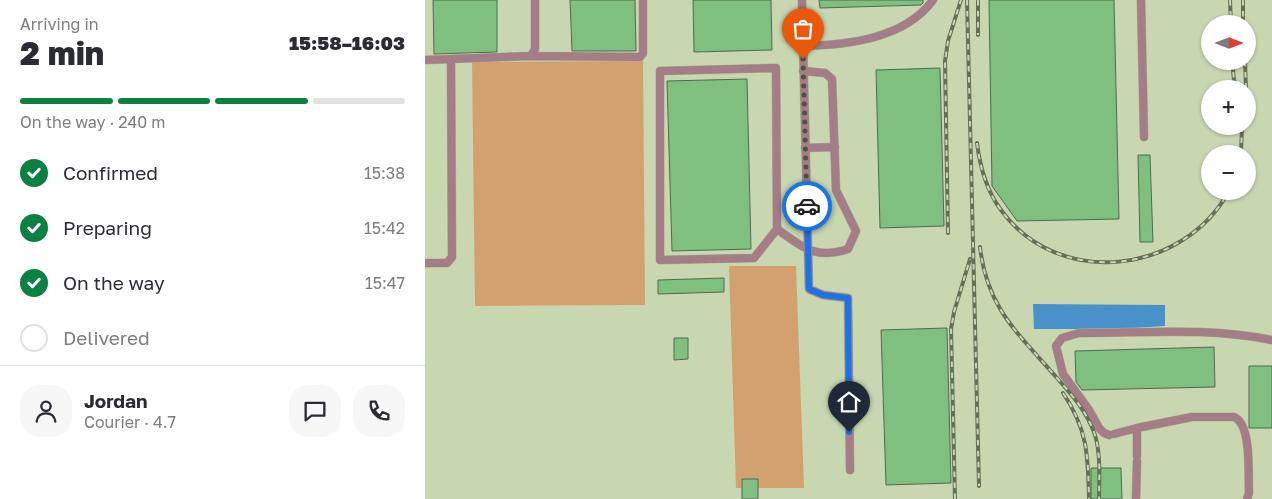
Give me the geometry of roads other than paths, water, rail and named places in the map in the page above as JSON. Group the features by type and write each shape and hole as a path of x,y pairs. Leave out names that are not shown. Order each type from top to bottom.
{"street":[{"path":"531,56 535,49 535,0"},
{"path":"425,60 531,56 640,57 643,53 643,0"},
{"path":"801,0 809,289 823,295 848,298 850,470"},
{"path":"803,46 847,43 894,29 914,20 933,0"},
{"path":"1141,0 1144,137"},
{"path":"425,263 447,262 452,256 451,59"},
{"path":"776,68 777,229 754,258 660,260 660,71 776,68"},
{"path":"777,229 808,251 838,252 848,249 856,231 836,190 832,79 825,72 803,71"},
{"path":"805,148 835,147"},
{"path":"1247,499 1249,493 1246,429 1240,419 1234,417 1192,417 1112,434 1104,433 1063,374 1056,346 1062,338 1079,333 1210,332 1242,334 1272,340"},
{"path":"1136,499 1137,428"}],"water":[{"path":"1033,304 1165,305 1165,326 1118,329 1034,329"}],"railway":[{"path":"948,233 945,61 948,41 961,0"},
{"path":"967,0 979,486"},
{"path":"978,0 978,35"},
{"path":"1230,0 1231,15"},
{"path":"1243,0 1243,15"},
{"path":"1233,70 1234,80"},
{"path":"1245,70 1246,80"},
{"path":"1241,145 1242,135"},
{"path":"977,143 985,178 991,194 1001,210 1025,235 1054,252 1086,261 1119,262 1152,255 1182,241 1208,219 1222,200"},
{"path":"980,247 984,269 997,304 1018,334 1074,398 1092,427 1098,450 1099,499"},
{"path":"955,499 951,329 954,312 970,259"},
{"path":"1063,393 1082,431 1087,456 1089,499"}]}
